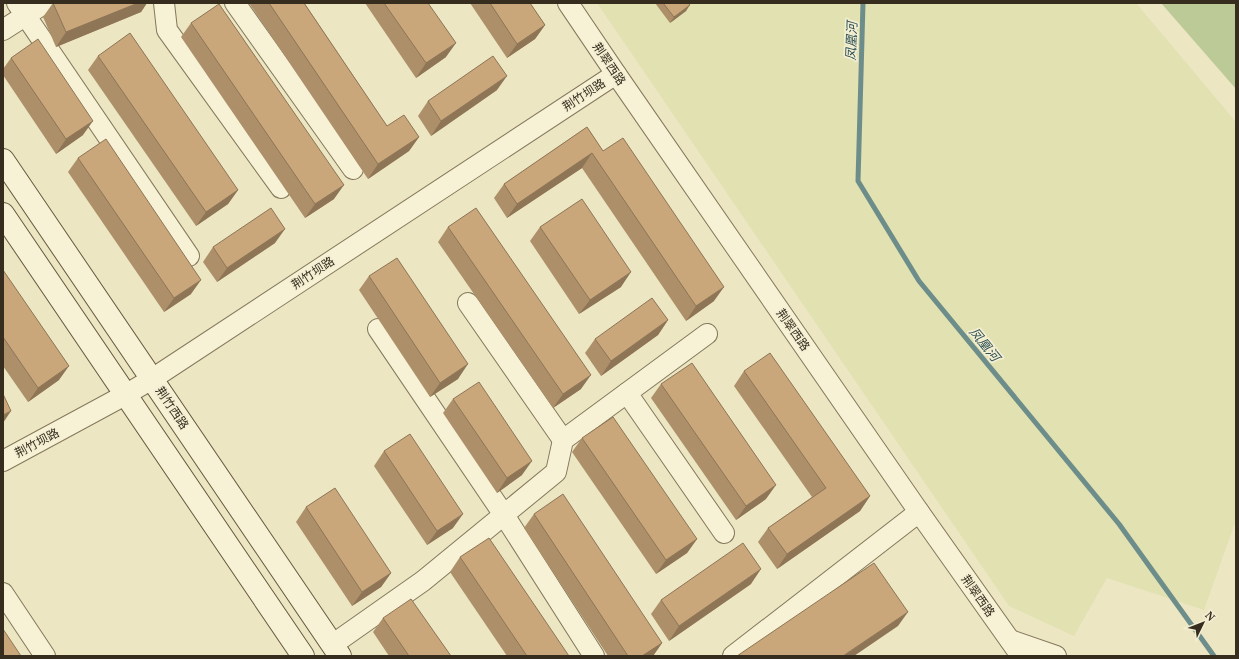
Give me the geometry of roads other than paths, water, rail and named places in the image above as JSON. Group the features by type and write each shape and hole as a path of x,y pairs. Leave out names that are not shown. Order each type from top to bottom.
{"main road":[{"name":"荆竹西路","path":"3,160 336,650"},
{"path":"3,214 303,656"}],"street":[{"path":"3,30 21,9 45,3"},
{"path":"164,3 167,30 281,188"},
{"path":"235,3 353,169"},
{"name":"荆翠西路","path":"568,3 919,512 1015,648"},
{"path":"21,9 189,256"},
{"name":"荆竹坝路","path":"3,461 152,379 616,74"},
{"path":"468,303 563,440"},
{"path":"378,329 504,515 594,656"},
{"path":"336,650 556,472 563,440 706,334"},
{"path":"627,393 724,533"},
{"path":"733,656 919,512"},
{"path":"3,593 45,656"},
{"path":"1015,648 1056,656"}],"waterway":[{"name":"凤凰河","path":"863,3 858,181 919,281 1119,524 1214,656"}]}
